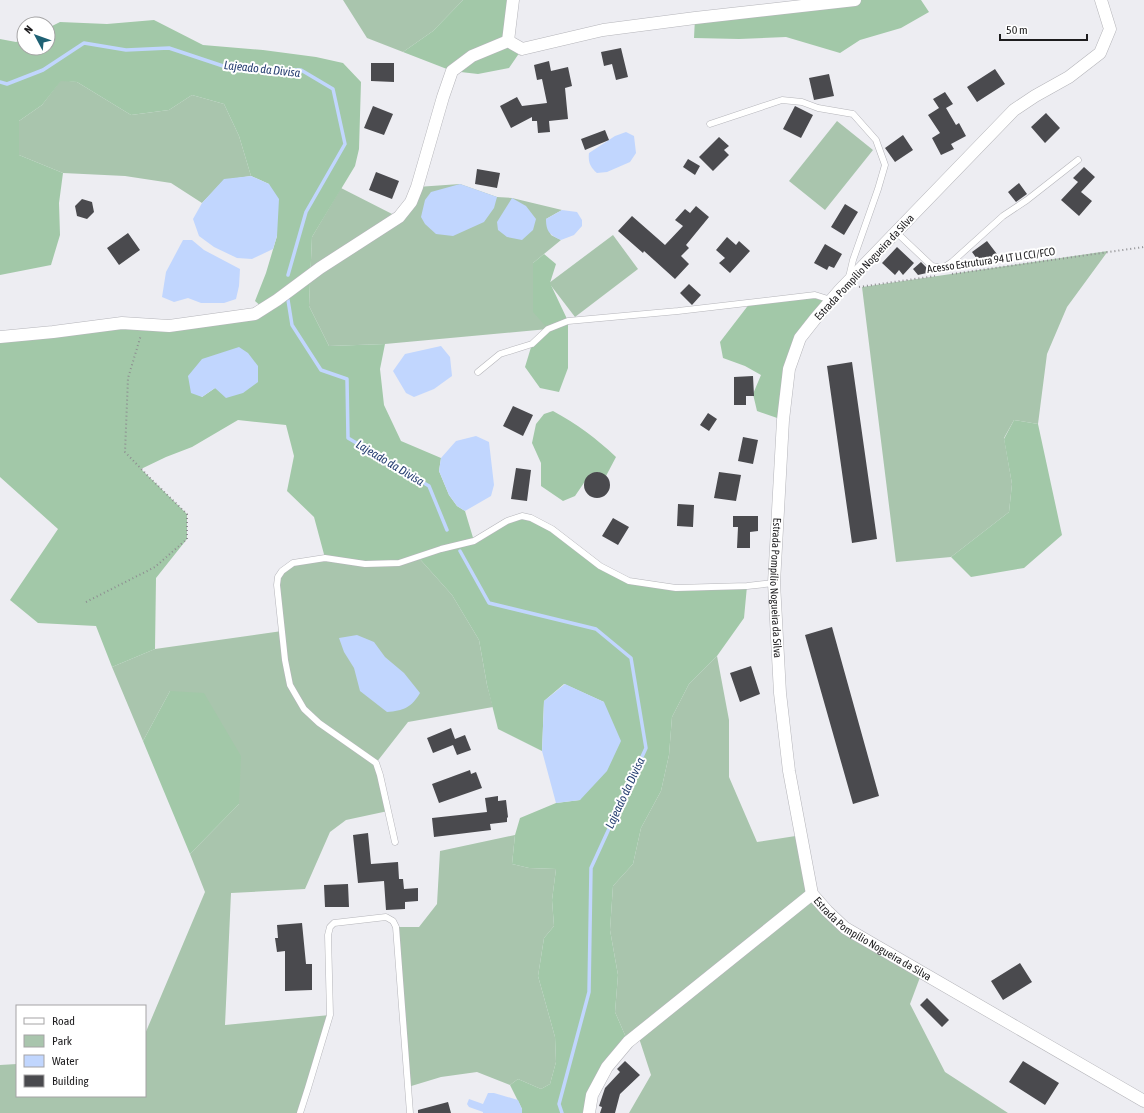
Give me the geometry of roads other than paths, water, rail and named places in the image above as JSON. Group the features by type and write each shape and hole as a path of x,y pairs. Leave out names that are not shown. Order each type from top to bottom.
{"street":[{"path":"508,41 513,0"},
{"path":"508,41 522,50 603,30 855,0"},
{"name":"Estrada Pompílio Nogueira da Silva","path":"1101,0 1110,29 1100,53 1069,77 1035,96 1014,110 848,281 800,338 789,369 783,420 774,583 780,693 789,770 812,894 845,928 1144,1101"},
{"path":"0,337 122,323 169,326 255,314 277,300 320,268 398,217 411,202 417,187 442,97 452,71 472,56 508,41"},
{"path":"589,1113 592,1095 607,1067 628,1042 812,894"}],"lane":[{"path":"710,124 782,100 802,102 818,108 853,114 876,140 885,165 853,260 848,281"},
{"path":"896,232 932,266 943,268 952,262 1003,216 1027,200 1078,160"},
{"path":"478,372 500,354 532,344 548,329 568,321 678,311 815,295 831,300"},
{"path":"395,842 376,763 319,723 304,709 290,685 285,660 277,585 278,577 282,571 293,563 326,558 365,564 399,563 441,549 474,541 507,521 522,516 532,518 552,529 600,566 630,581 676,588 747,586 774,583"},
{"path":"300,1113 330,1015 328,935 330,927 334,923 386,917 393,921 396,927 410,1113"}],"water":[{"path":"626,132 634,136 636,153 630,162 607,172 597,173 590,164 589,153 615,136"},
{"path":"251,176 269,184 279,199 277,236 273,249 252,259 237,258 214,247 199,236 193,219 202,203 224,179"},
{"path":"460,184 497,197 494,208 484,222 453,236 436,234 425,224 421,217 425,200 431,192"},
{"path":"512,198 526,206 536,219 533,230 522,240 507,237 498,230 497,222"},
{"path":"562,210 577,212 582,220 582,226 574,235 561,240 549,232 546,219"},
{"path":"183,240 192,240 204,250 240,269 239,286 236,299 224,303 201,303 188,298 174,302 162,297 166,272"},
{"path":"441,346 450,357 452,376 434,389 414,397 406,393 393,371 405,354"},
{"path":"239,347 248,353 258,366 258,382 243,393 226,398 215,388 202,397 191,393 188,376 202,359"},
{"path":"476,436 489,442 494,485 491,496 465,511 457,506 449,495 439,471 441,458 456,441"},
{"path":"357,635 374,642 385,657 404,673 420,693 414,702 398,711 387,712 360,691 354,668 344,652 339,638"},
{"path":"565,684 604,702 621,741 607,771 580,800 556,803 542,751 544,701"},
{"path":"488,1093 494,1093 518,1100 522,1113 483,1113 469,1107 467,1104 469,1099 483,1104"}],"waterway":[{"name":"Lajeado da Divisa","path":"0,82 7,84 43,70 84,43 126,50 169,48 229,68 301,70 333,89 345,144 306,212 288,275"},
{"name":"Lajeado da Divisa","path":"288,300 292,325 321,370 347,379 348,438 429,486 447,530"},
{"name":"Lajeado da Divisa","path":"460,551 489,603 596,629 631,658 646,748 591,868 589,992 559,1104 562,1113"}]}
